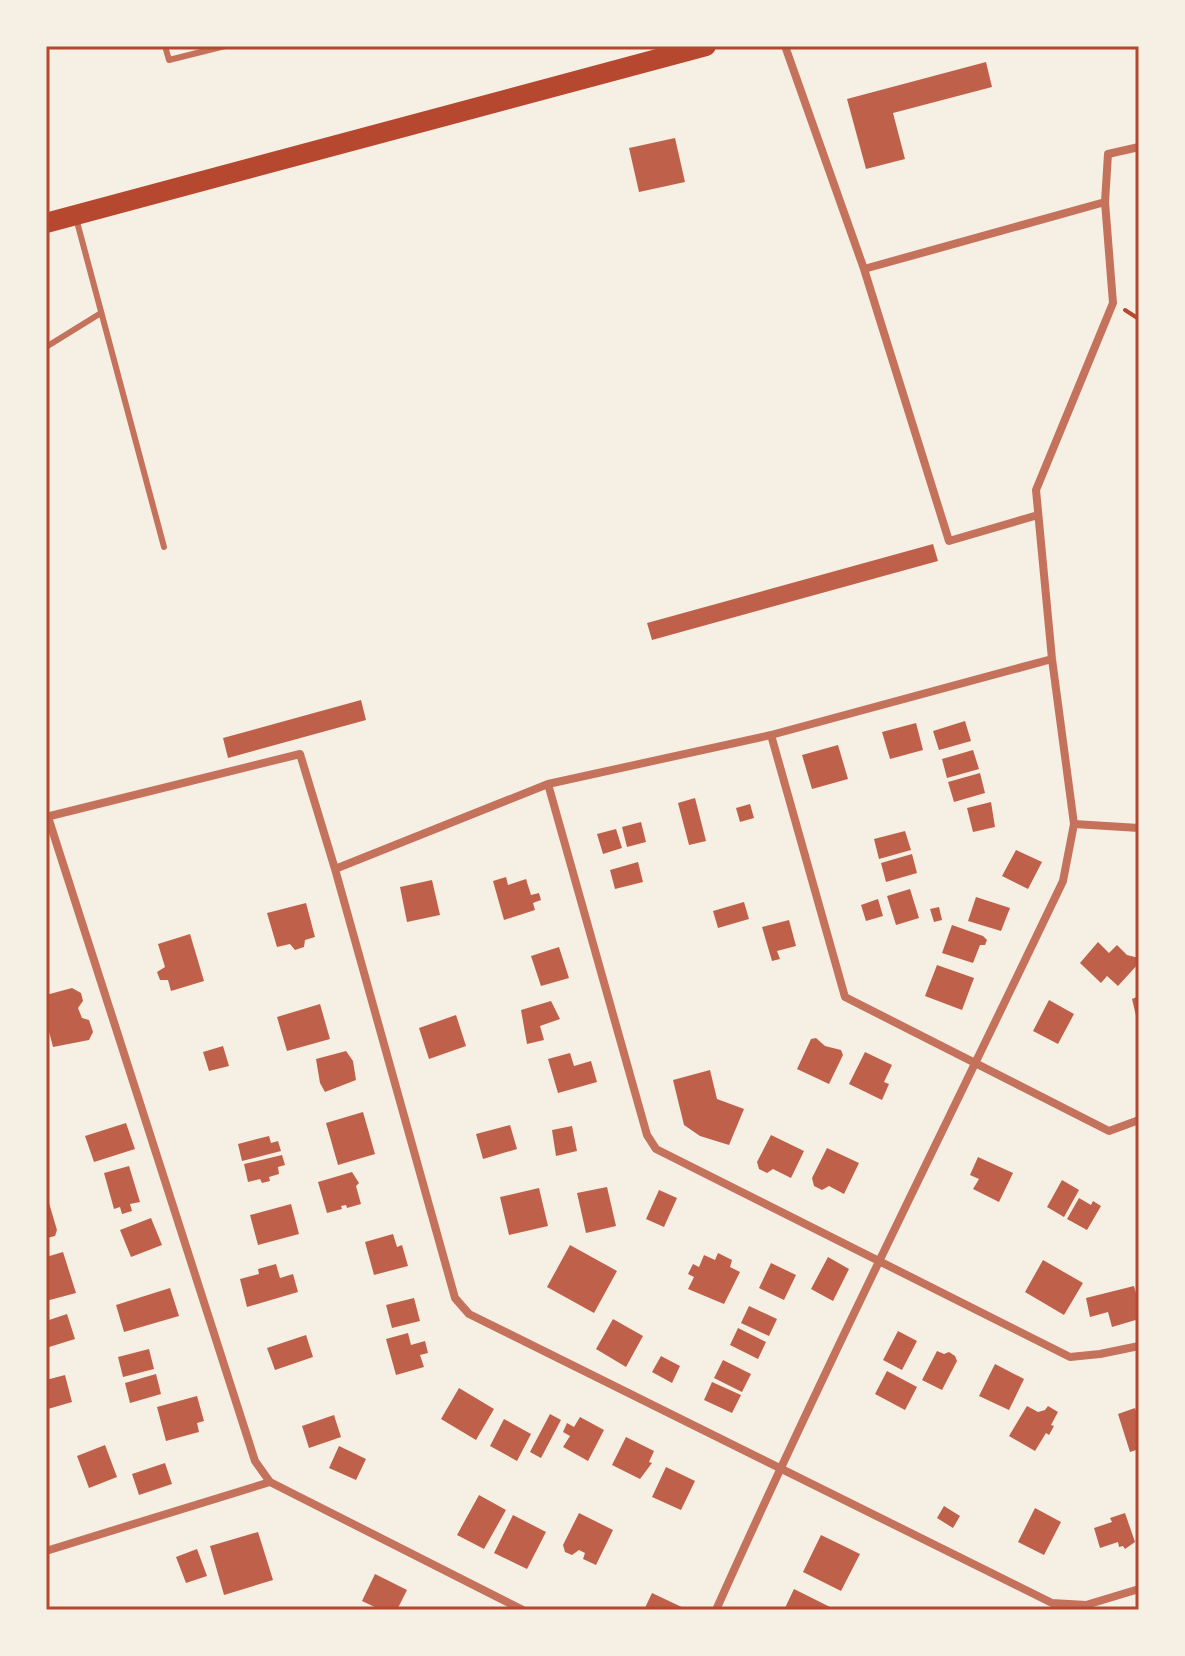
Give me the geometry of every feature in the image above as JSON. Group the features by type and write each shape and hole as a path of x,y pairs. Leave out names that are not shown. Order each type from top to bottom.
{"main road":[{"path":"46,223 706,46"}],"street":[{"path":"785,46 864,269 949,541 1038,515"},
{"path":"716,1610 878,1260 1063,881 1074,824 1052,659 1036,490 1113,303 1105,202 1108,154 1139,147"},
{"path":"864,269 1105,202"},
{"path":"335,869 548,784 771,735 1052,659"},
{"path":"771,735 845,997 1109,1131 1139,1120"},
{"path":"523,1610 270,1482 255,1461 47,814 300,754 455,1298 469,1314 1052,1603 1086,1605 1139,1589"},
{"path":"548,784 647,1135 656,1149 1070,1357 1139,1346"},
{"path":"1074,824 1139,828"},
{"path":"46,1551 270,1482"}],"lane":[{"path":"165,46 169,60 225,46"},
{"path":"75,215 164,547"},
{"path":"46,347 101,313"}],"building":[{"path":"986,62 992,87 893,113 905,159 866,169 847,99"},
{"path":"675,138 685,182 639,192 629,148"},
{"path":"933,544 938,561 652,640 647,623"},
{"path":"361,700 366,720 228,758 223,738"},
{"path":"965,721 971,741 939,750 933,731"},
{"path":"916,723 923,750 890,759 882,732"},
{"path":"838,745 848,779 812,789 802,755"},
{"path":"973,750 979,769 947,778 942,759"},
{"path":"980,773 985,793 954,802 948,782"},
{"path":"695,798 706,841 689,845 678,803"},
{"path":"991,802 995,827 973,832 967,808"},
{"path":"750,804 754,818 740,822 736,808"},
{"path":"641,822 646,842 627,847 622,827"},
{"path":"616,829 622,848 603,854 597,834"},
{"path":"905,831 911,850 879,859 874,839"},
{"path":"1016,850 1042,862 1028,889 1002,876"},
{"path":"912,854 917,873 886,882 881,863"},
{"path":"638,862 643,882 615,889 610,870"},
{"path":"506,877 508,885 526,879 531,895 539,893 541,900 533,903 535,910 504,920 493,881"},
{"path":"432,880 440,915 407,922 400,887"},
{"path":"910,889 919,918 896,925 887,896"},
{"path":"976,897 1010,908 1001,931 968,921"},
{"path":"878,899 883,916 866,921 861,905"},
{"path":"744,902 749,919 718,928 713,911"},
{"path":"306,903 315,937 305,940 304,947 295,950 290,944 277,947 267,913"},
{"path":"939,907 942,920 934,922 930,909"},
{"path":"789,920 796,946 777,951 780,959 772,961 762,927"},
{"path":"952,925 987,940 985,945 980,945 973,963 942,953"},
{"path":"190,934 204,981 171,991 168,980 160,980 157,972 165,967 158,944"},
{"path":"1098,942 1109,953 1117,945 1127,955 1139,958 1139,963 1118,986 1107,976 1101,983 1080,963"},
{"path":"559,947 569,978 541,986 531,956"},
{"path":"937,965 974,978 962,1010 925,996"},
{"path":"72,988 81,993 83,1001 78,1008 82,1018 89,1020 93,1032 89,1040 53,1047 46,1020 46,995"},
{"path":"1139,996 1139,1023 1138,1024 1132,999"},
{"path":"1049,1000 1074,1014 1058,1044 1033,1031"},
{"path":"551,1001 560,1019 540,1026 544,1040 527,1044 521,1010"},
{"path":"320,1004 330,1039 287,1051 277,1017"},
{"path":"456,1015 466,1046 429,1059 419,1028"},
{"path":"816,1038 825,1046 841,1050 843,1055 829,1084 797,1069 811,1039"},
{"path":"223,1046 229,1066 209,1071 203,1052"},
{"path":"346,1051 353,1061 356,1080 325,1092 320,1083 316,1059"},
{"path":"865,1052 892,1065 884,1082 889,1084 882,1100 849,1084"},
{"path":"570,1053 574,1066 591,1061 597,1082 558,1093 548,1059"},
{"path":"710,1070 717,1099 744,1109 729,1145 700,1136 684,1125 673,1080"},
{"path":"363,1112 375,1154 338,1165 326,1123"},
{"path":"126,1123 135,1149 94,1162 85,1136"},
{"path":"510,1125 517,1149 483,1159 476,1134"},
{"path":"572,1126 577,1151 556,1156 552,1130"},
{"path":"771,1135 804,1151 791,1178 773,1169 767,1173 759,1169 757,1162"},
{"path":"269,1136 271,1143 278,1141 281,1151 242,1161 238,1144"},
{"path":"827,1148 859,1163 844,1194 829,1186 822,1190 814,1186 812,1178"},
{"path":"282,1155 285,1165 278,1167 279,1174 269,1177 270,1181 262,1183 260,1179 248,1182 244,1164"},
{"path":"978,1157 1013,1173 999,1202 973,1189 979,1179 970,1175"},
{"path":"129,1166 140,1202 130,1204 132,1211 122,1214 120,1207 114,1209 104,1173"},
{"path":"352,1172 359,1183 356,1186 361,1204 347,1208 346,1205 341,1206 342,1209 327,1213 318,1182"},
{"path":"1062,1180 1079,1190 1064,1217 1047,1207"},
{"path":"607,1187 616,1226 586,1233 577,1193"},
{"path":"539,1188 548,1226 509,1235 500,1197"},
{"path":"659,1190 677,1198 664,1227 646,1219"},
{"path":"46,1193 57,1230 55,1236 47,1238"},
{"path":"1079,1198 1091,1205 1093,1201 1101,1206 1087,1230 1067,1219"},
{"path":"291,1204 299,1234 258,1245 250,1215"},
{"path":"151,1218 162,1245 131,1257 120,1230"},
{"path":"393,1234 397,1247 402,1245 408,1266 374,1275 365,1242"},
{"path":"570,1245 617,1271 594,1313 547,1287"},
{"path":"63,1252 76,1293 46,1301 46,1257"},
{"path":"718,1253 732,1260 730,1267 740,1272 724,1304 688,1289 694,1277 688,1274 693,1264 699,1267 704,1255 715,1260"},
{"path":"828,1257 849,1269 833,1301 811,1289"},
{"path":"1043,1260 1083,1283 1064,1315 1025,1292"},
{"path":"771,1263 796,1275 784,1300 759,1288"},
{"path":"276,1264 280,1278 293,1274 298,1292 247,1307 240,1279 259,1274 258,1269"},
{"path":"1134,1286 1139,1319 1112,1327 1108,1312 1090,1317 1086,1298"},
{"path":"170,1288 179,1316 124,1332 116,1305"},
{"path":"414,1298 420,1321 392,1328 386,1305"},
{"path":"749,1306 777,1319 769,1336 741,1323"},
{"path":"67,1314 75,1339 46,1348 46,1321"},
{"path":"613,1319 643,1336 626,1367 596,1349"},
{"path":"738,1328 766,1342 758,1359 730,1345"},
{"path":"898,1331 917,1341 902,1370 883,1360"},
{"path":"408,1333 411,1345 425,1341 428,1353 420,1355 424,1367 396,1375 386,1339"},
{"path":"306,1335 313,1357 275,1370 267,1348"},
{"path":"149,1349 154,1369 123,1377 118,1357"},
{"path":"937,1351 944,1354 949,1352 957,1361 942,1390 922,1380"},
{"path":"661,1356 680,1366 672,1383 652,1372"},
{"path":"723,1360 751,1374 742,1392 714,1378"},
{"path":"995,1364 1024,1379 1009,1410 979,1396"},
{"path":"887,1371 917,1387 905,1410 875,1394"},
{"path":"156,1374 161,1394 130,1403 125,1383"},
{"path":"65,1375 72,1402 48,1409 46,1380"},
{"path":"712,1382 741,1395 732,1413 704,1400"},
{"path":"459,1388 494,1409 476,1440 441,1419"},
{"path":"197,1396 204,1421 197,1423 199,1432 166,1441 157,1407"},
{"path":"1027,1406 1038,1412 1048,1406 1058,1412 1049,1435 1046,1433 1035,1451 1009,1436"},
{"path":"1135,1408 1139,1420 1139,1449 1130,1452 1118,1414"},
{"path":"550,1414 561,1420 541,1458 530,1452"},
{"path":"334,1415 341,1437 309,1448 302,1426"},
{"path":"580,1417 604,1430 588,1461 563,1447 570,1436 563,1432 567,1423 574,1427"},
{"path":"504,1419 531,1434 517,1461 490,1446"},
{"path":"626,1437 654,1451 649,1462 652,1463 640,1479 612,1465"},
{"path":"105,1445 117,1477 89,1488 77,1456"},
{"path":"339,1446 366,1459 356,1480 329,1468"},
{"path":"165,1463 172,1484 139,1495 132,1474"},
{"path":"666,1467 695,1481 681,1510 652,1497"},
{"path":"479,1495 506,1510 484,1549 457,1535"},
{"path":"944,1506 960,1516 953,1528 937,1518"},
{"path":"1035,1508 1061,1522 1044,1555 1018,1542"},
{"path":"579,1513 613,1530 596,1565 583,1559 585,1553 579,1550 572,1555 565,1552 563,1545"},
{"path":"1125,1513 1135,1542 1125,1549 1119,1547 1118,1542 1100,1548 1094,1528 1112,1522 1110,1518"},
{"path":"513,1515 546,1532 527,1569 494,1553"},
{"path":"258,1532 273,1580 224,1595 210,1546"},
{"path":"821,1535 860,1554 841,1591 803,1572"},
{"path":"197,1549 207,1576 186,1583 176,1557"},
{"path":"375,1574 407,1590 397,1610 381,1610 362,1601"},
{"path":"794,1589 836,1610 784,1610"},
{"path":"652,1593 688,1610 644,1610"}]}
